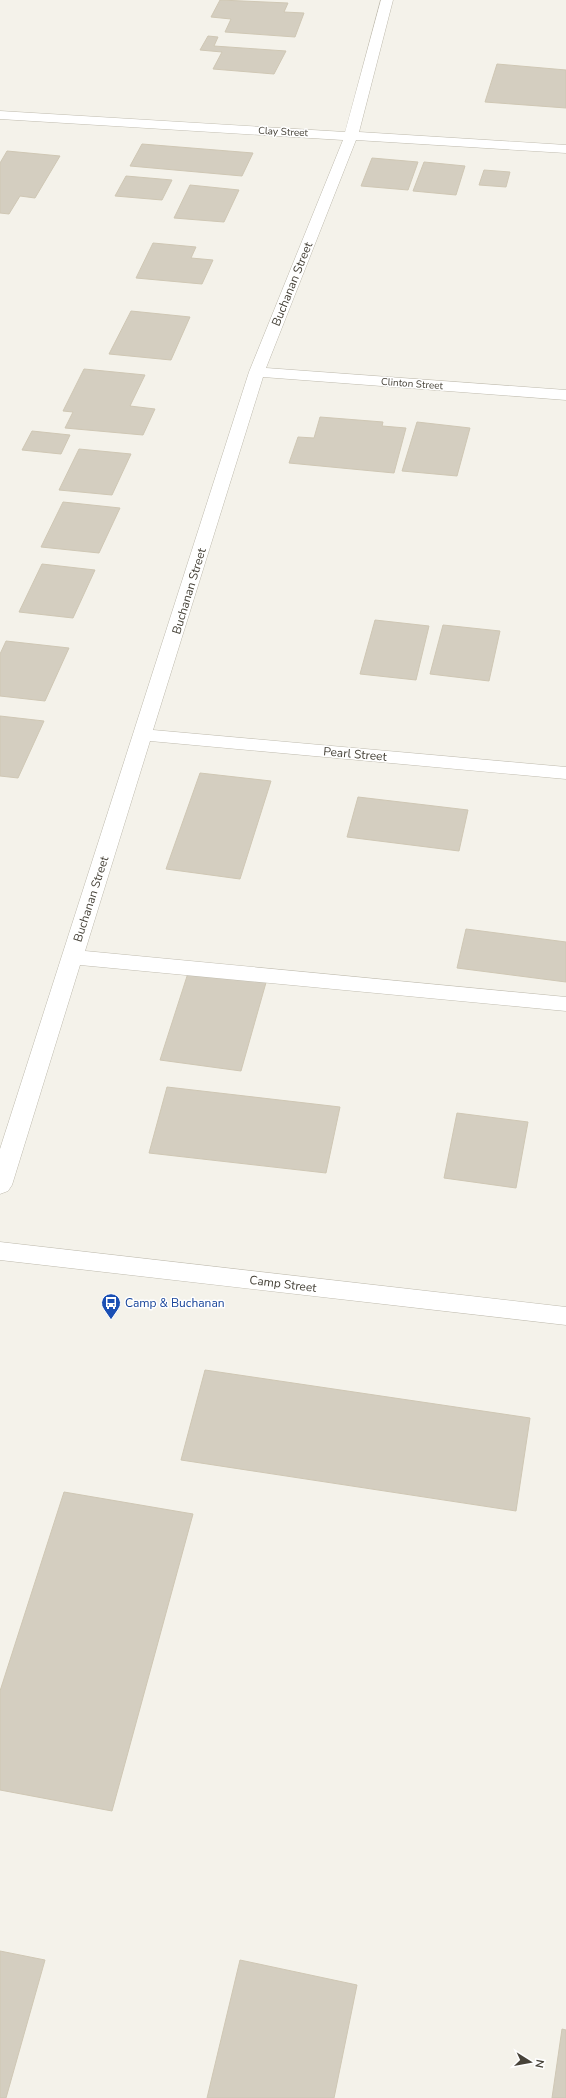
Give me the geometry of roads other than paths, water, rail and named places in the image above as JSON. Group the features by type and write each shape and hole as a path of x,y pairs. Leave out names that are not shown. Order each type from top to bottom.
{"street":[{"name":"Buchanan Street","path":"0,1185 257,372 351,136 387,0"},
{"name":"Clay Street","path":"0,115 566,149"},
{"name":"Clinton Street","path":"257,372 566,395"},
{"name":"Pearl Street","path":"143,735 566,773"},
{"path":"73,957 566,1004"},
{"name":"Camp Street","path":"0,1251 566,1316"}],"place":[{"name":"Camp & Buchanan","path":"111,1320"}]}
